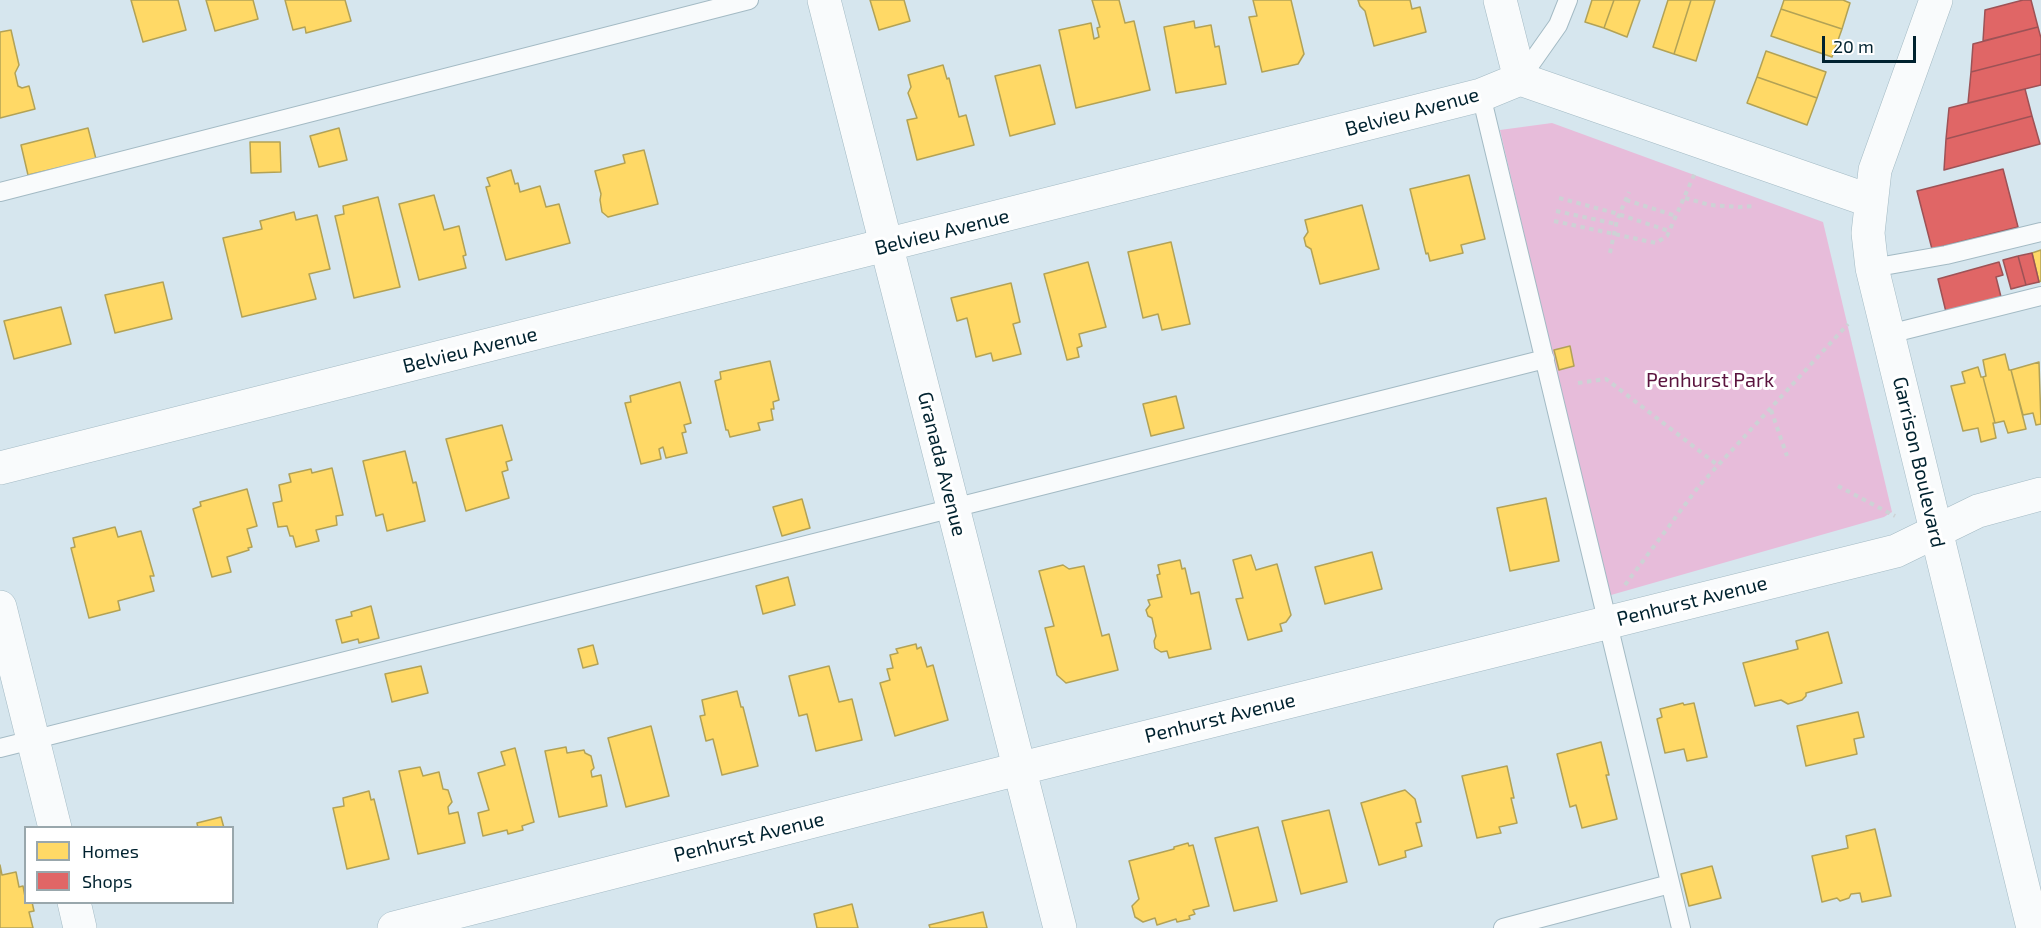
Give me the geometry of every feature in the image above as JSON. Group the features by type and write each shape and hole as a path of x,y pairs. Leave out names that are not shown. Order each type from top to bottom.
{"street":[{"name":"Granada Avenue","path":"824,0 1060,928"},
{"path":"1500,0 1520,79 1871,201"},
{"name":"Garrison Boulevard","path":"1936,0 1875,170 1868,233 1872,268 2033,928"},
{"name":"Belvieu Avenue","path":"0,468 1481,95 1520,79"},
{"name":"Penhurst Avenue","path":"394,928 1018,769 1614,607 1896,551 1978,511 2041,494"},
{"path":"0,607 55,826"},
{"path":"74,904 80,928"}],"lane":[{"path":"0,192 749,0"},
{"path":"1520,79 1558,25 1568,0"},
{"path":"1481,95 1545,359 1614,607 1681,928"},
{"path":"1872,268 1946,255 2041,232"},
{"path":"1889,334 2041,296"},
{"path":"0,748 1545,359"},
{"path":"1503,928 1670,884"}],"path":[{"path":"1554,221 1656,243 1667,236 1695,172"},
{"path":"1610,254 1616,224 1629,192"},
{"path":"1559,198 1620,214 1669,231"},
{"path":"1685,198 1710,205 1756,206"},
{"path":"1626,200 1676,216"},
{"path":"1556,211 1616,224"},
{"path":"1614,607 1699,486 1848,324"},
{"path":"1578,383 1606,379 1719,466"},
{"path":"1771,410 1787,456"},
{"path":"1839,486 1896,517"}],"green space":[{"name":"Penhurst Park","path":"1552,123 1823,222 1892,512 1884,517 1611,595 1607,590 1500,130"}],"building: Homes":[{"path":"131,0 178,0 186,30 143,42"},
{"path":"206,0 253,0 258,19 215,31"},
{"path":"285,0 345,0 351,21 306,33 305,27 293,30"},
{"path":"870,0 904,0 910,21 879,30"},
{"path":"1092,0 1119,0 1125,23 1134,21 1150,90 1076,108 1059,30 1091,23 1094,39 1099,37 1097,28 1100,27"},
{"path":"1253,0 1291,0 1304,54 1298,64 1262,72 1249,17 1257,16"},
{"path":"1358,0 1410,0 1412,9 1420,7 1426,32 1374,46 1365,11"},
{"path":"1592,0 1614,0 1604,28 1585,22"},
{"path":"1614,0 1640,0 1627,37 1604,28"},
{"path":"1668,0 1691,0 1674,54 1653,47"},
{"path":"1691,0 1715,0 1696,61 1674,54"},
{"path":"1784,0 1843,0 1850,3 1842,29 1781,9"},
{"path":"1781,9 1842,29 1832,57 1771,36"},
{"path":"1194,21 1195,28 1211,25 1215,47 1219,46 1226,84 1176,93 1164,27"},
{"path":"11,30 19,65 15,73 18,86 22,88 29,86 35,109 0,118 0,32"},
{"path":"1766,51 1826,72 1817,98 1757,77"},
{"path":"943,65 947,79 949,78 959,117 966,115 974,145 917,160 907,120 917,118 908,93 911,87 908,75"},
{"path":"1040,65 1055,124 1010,136 995,76"},
{"path":"1757,77 1817,98 1807,125 1747,103"},
{"path":"88,128 96,159 28,175 21,145"},
{"path":"339,128 347,160 319,167 310,136"},
{"path":"250,142 280,142 281,172 251,173"},
{"path":"644,150 658,204 608,217 602,212 601,194 595,171 625,163 623,155"},
{"path":"511,170 520,192 540,186 546,207 559,204 570,243 506,260 486,187 490,186 487,178"},
{"path":"1469,175 1485,239 1461,245 1463,253 1430,261 1428,253 1426,254 1410,189"},
{"path":"434,195 444,230 459,226 466,255 463,256 466,268 419,280 399,204"},
{"path":"378,197 400,287 354,298 335,216 344,214 343,206"},
{"path":"1362,205 1379,269 1320,284 1311,249 1306,246 1304,238 1308,232 1305,220"},
{"path":"294,212 296,220 317,215 330,269 309,274 316,299 242,317 223,238 262,229 260,221"},
{"path":"1171,242 1190,324 1162,330 1158,314 1143,318 1128,252"},
{"path":"2041,250 2041,281 2039,282 2032,253"},
{"path":"1088,262 1106,327 1079,334 1082,346 1077,348 1079,357 1067,360 1044,274"},
{"path":"163,282 172,319 115,333 105,295"},
{"path":"1011,283 1020,322 1013,324 1021,354 993,361 991,353 976,357 967,318 957,321 951,298"},
{"path":"61,307 71,344 14,359 4,321"},
{"path":"1570,346 1574,366 1559,370 1554,350"},
{"path":"2005,354 2026,429 2008,433 2004,421 1995,423 1983,377 1986,376 1983,360"},
{"path":"770,361 779,400 773,402 774,409 771,409 773,420 758,423 760,430 730,437 726,430 715,381 721,379 720,372"},
{"path":"2039,362 2041,424 2036,425 2033,413 2023,415 2011,370"},
{"path":"1978,367 1983,377 1995,423 1993,423 1996,438 1981,442 1978,428 1963,431 1951,386 1965,383 1962,372"},
{"path":"680,382 691,423 684,425 686,432 682,433 687,453 666,458 663,447 659,449 661,459 641,464 625,403 631,402 630,396"},
{"path":"1176,396 1184,428 1151,436 1143,404"},
{"path":"502,425 512,460 506,462 508,470 502,472 509,498 466,511 446,439"},
{"path":"405,451 413,483 416,482 425,521 387,531 383,514 376,516 363,461"},
{"path":"332,468 343,515 336,516 337,525 316,530 319,541 296,547 287,526 278,527 273,503 282,501 279,485 291,482 289,474 311,469 312,473"},
{"path":"247,489 257,526 247,529 252,547 227,557 231,572 212,577 193,509 201,506 200,502"},
{"path":"1546,498 1559,561 1510,571 1497,508"},
{"path":"802,499 810,528 782,536 773,507"},
{"path":"115,527 118,537 141,531 154,576 150,576 154,591 118,601 120,610 89,618 71,548 75,547 73,538"},
{"path":"1372,552 1382,589 1325,604 1315,567"},
{"path":"1251,555 1256,570 1277,564 1291,615 1286,622 1280,624 1282,631 1248,640 1236,599 1243,598 1233,560"},
{"path":"1180,560 1182,569 1185,568 1191,594 1199,592 1211,649 1169,658 1167,651 1161,652 1155,648 1156,636 1152,618 1148,616 1146,610 1150,605 1148,600 1162,597 1157,575 1160,574 1158,565"},
{"path":"1063,565 1069,569 1084,566 1102,636 1109,634 1118,670 1066,683 1057,675 1045,628 1054,626 1039,571"},
{"path":"788,577 795,605 763,614 756,586"},
{"path":"371,606 379,638 359,643 358,639 342,643 336,620 352,616 351,612"},
{"path":"1828,632 1842,683 1806,693 1802,700 1788,704 1781,700 1755,706 1743,663 1798,649 1796,641"},
{"path":"916,644 917,649 921,647 927,667 933,665 948,720 895,736 880,683 890,680 887,669 893,668 890,655 898,653 896,649"},
{"path":"593,645 598,664 583,668 578,649"},
{"path":"421,666 428,693 392,702 385,674"},
{"path":"829,666 839,702 852,699 862,740 816,751 807,714 799,716 789,676"},
{"path":"737,691 758,766 722,775 713,739 706,741 700,716 705,715 702,700"},
{"path":"1683,703 1684,705 1694,703 1707,757 1687,761 1684,749 1665,753 1657,719 1662,717 1660,709"},
{"path":"1858,712 1864,737 1854,739 1857,754 1806,766 1797,726"},
{"path":"651,726 669,796 626,807 608,738"},
{"path":"1601,742 1609,775 1606,775 1617,819 1582,828 1576,805 1570,807 1557,754"},
{"path":"566,747 567,753 584,750 591,756 594,768 591,771 592,777 601,775 607,806 559,817 545,751"},
{"path":"515,748 534,822 522,826 523,830 508,834 507,830 483,836 478,813 489,810 478,773 505,765 501,752"},
{"path":"1507,766 1517,823 1499,827 1501,833 1477,838 1462,776"},
{"path":"420,767 423,776 439,772 443,789 448,790 452,802 448,807 449,814 458,812 465,843 418,854 399,771"},
{"path":"1405,790 1415,799 1421,822 1416,823 1422,846 1405,851 1406,857 1379,865 1361,803"},
{"path":"369,791 371,800 374,799 389,859 347,869 333,808 344,806 343,798"},
{"path":"1329,810 1347,882 1301,894 1282,821"},
{"path":"221,817 223,826 198,826 197,823"},
{"path":"1258,827 1277,901 1234,911 1215,838"},
{"path":"1875,829 1891,896 1862,902 1860,893 1851,894 1849,898 1840,901 1837,898 1822,902 1812,856 1848,848 1846,836"},
{"path":"1188,843 1189,846 1193,845 1209,906 1193,910 1195,914 1189,916 1190,919 1177,922 1176,919 1157,925 1155,918 1143,922 1135,917 1132,906 1139,899 1129,861"},
{"path":"0,865 2,875 16,872 19,887 23,886 24,904 32,904 34,911 29,912 33,928 0,928"},
{"path":"1712,866 1721,898 1689,906 1681,874"},
{"path":"852,904 858,928 817,928 814,914"},
{"path":"983,912 987,928 930,928 929,925"}],"building: Shops":[{"path":"2031,0 2038,27 1983,41 1985,10"},
{"path":"2038,27 2041,54 1971,72 1973,44"},
{"path":"2041,54 2041,85 1968,103 1971,72"},
{"path":"2025,89 2032,116 1946,139 1949,108"},
{"path":"2032,116 2040,144 1944,170 1946,139"},
{"path":"2003,169 2018,227 1932,249 1917,191"},
{"path":"2032,253 2039,282 2026,285 2018,256"},
{"path":"2018,256 2026,285 2011,289 2003,260"},
{"path":"1999,262 2003,275 1996,277 2001,297 1946,312 1938,279"}]}
